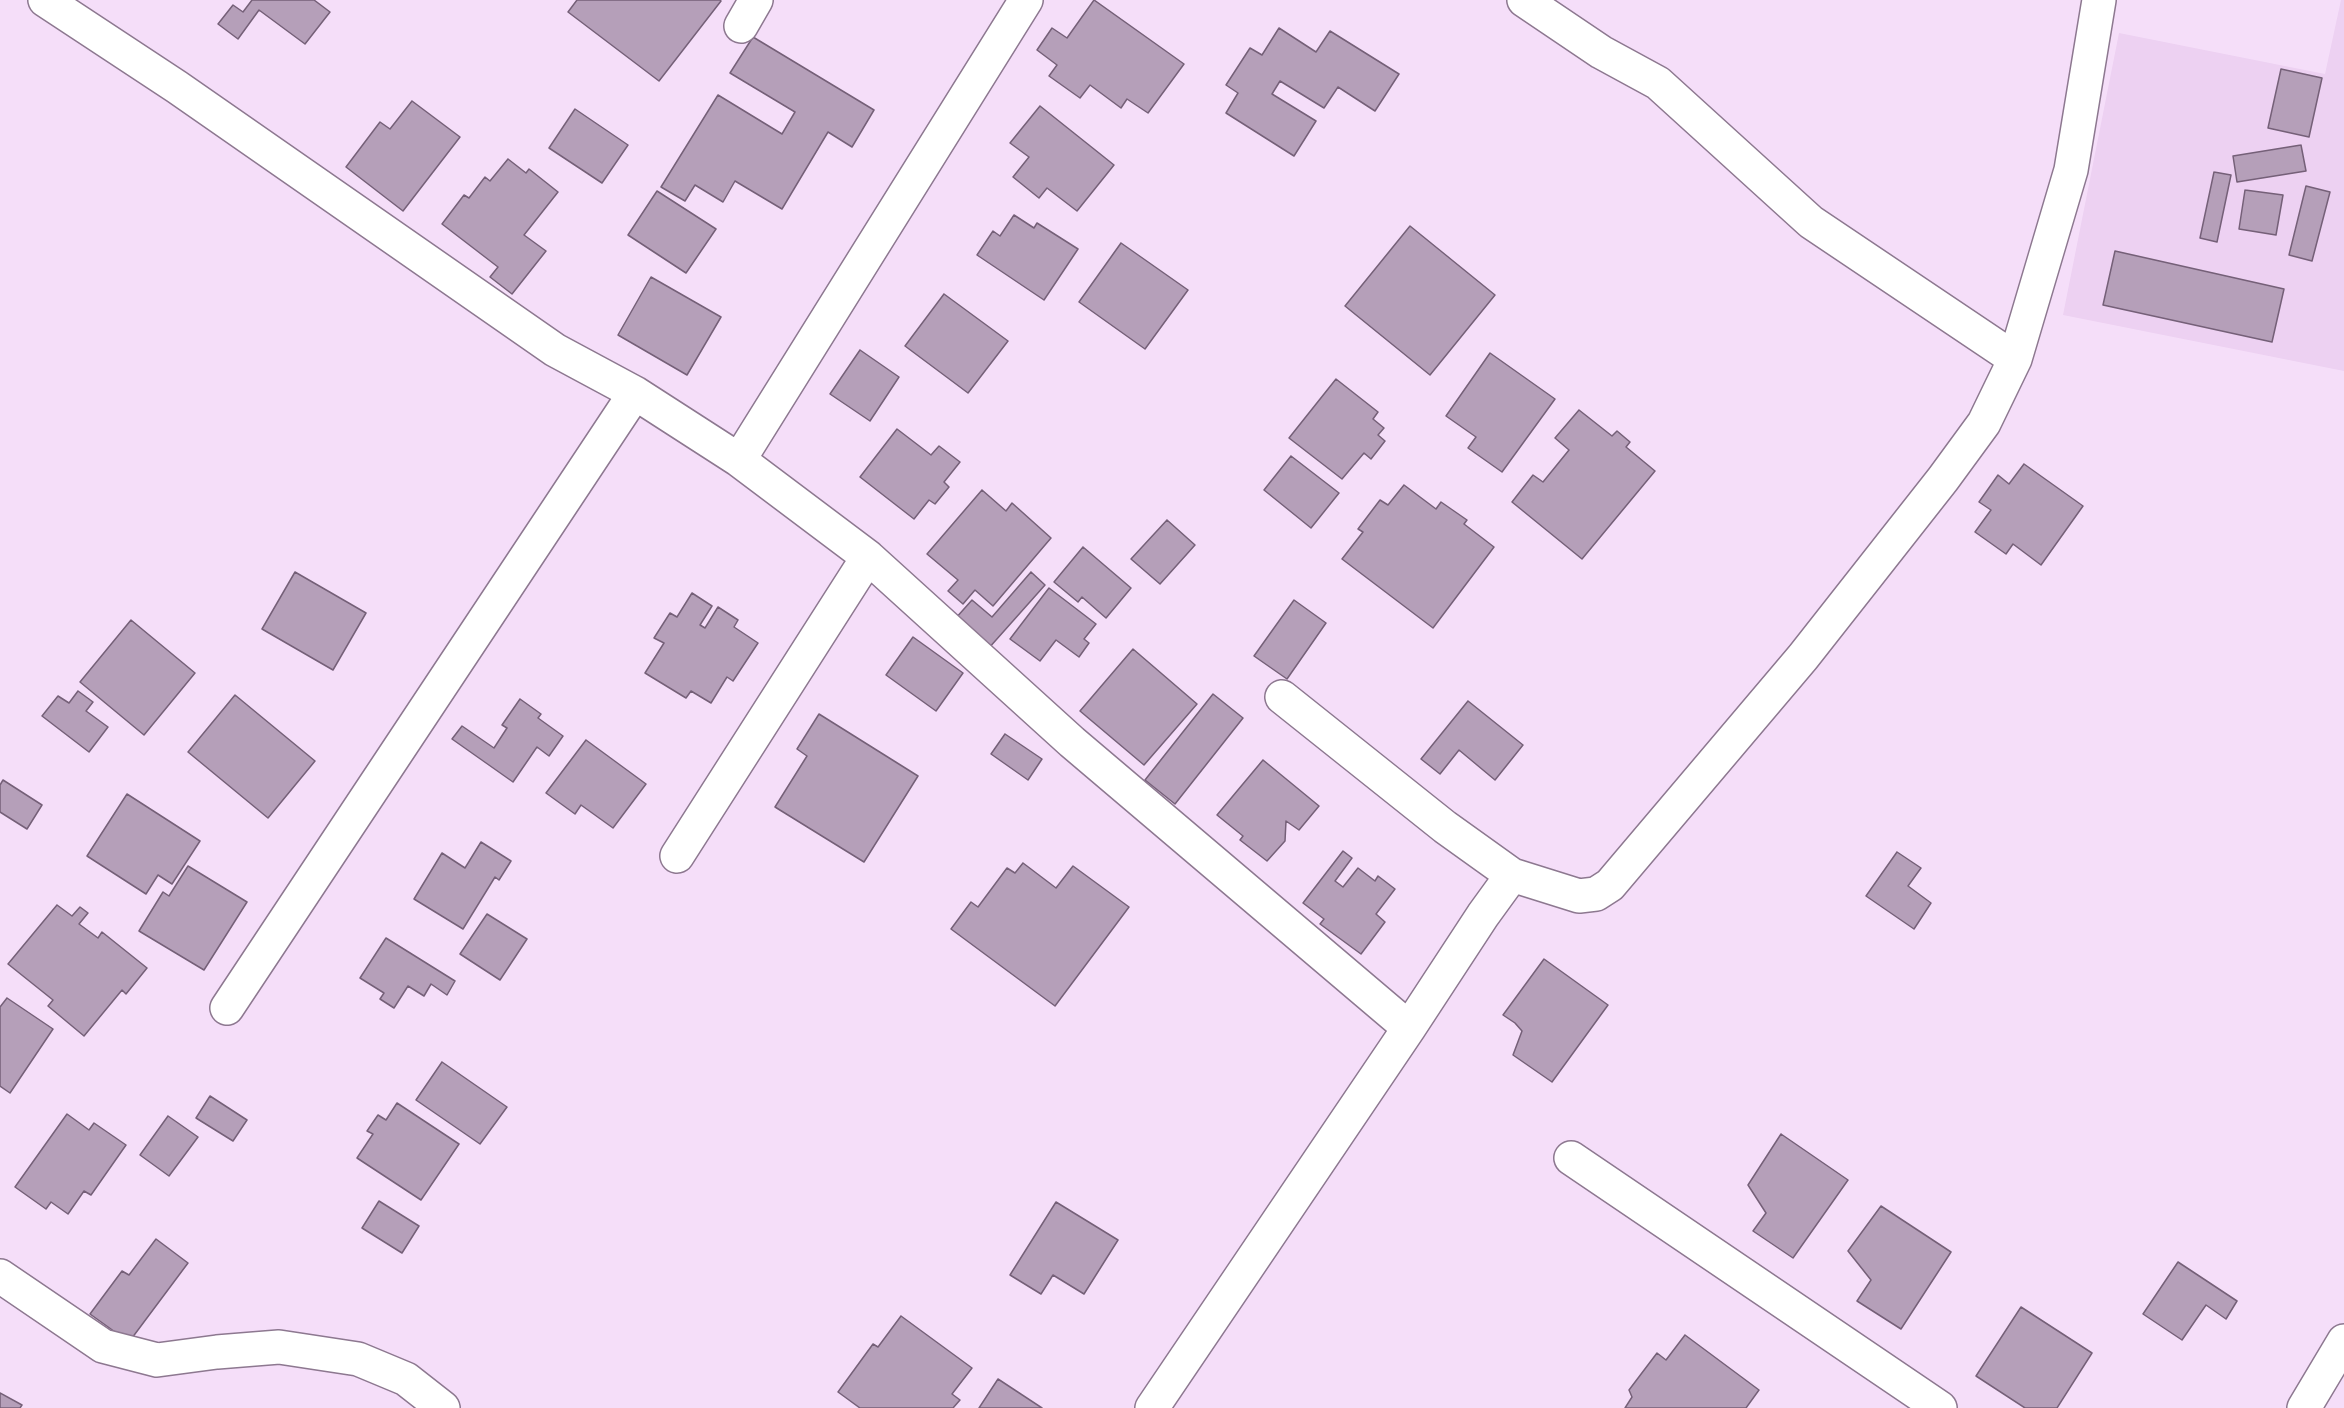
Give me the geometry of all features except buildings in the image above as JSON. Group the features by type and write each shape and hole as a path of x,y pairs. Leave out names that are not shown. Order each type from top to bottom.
{"street":[{"path":"45,0 177,87 555,350 635,393 739,460 868,557 1072,742 1409,1028"},
{"path":"739,460 1026,0"},
{"path":"1524,0 1601,51 1658,83 1811,222 2015,359"},
{"path":"1282,697 1445,827 1512,875 1579,896 1596,894 1610,885 1803,657 1984,423 2015,359 2071,170 2099,0"},
{"path":"227,1008 635,393"},
{"path":"677,856 868,557"},
{"path":"1152,1408 1512,875"},
{"path":"1571,1158 1940,1408"},
{"path":"0,1276 103,1346 157,1360 279,1347 358,1359 406,1379 443,1408"},
{"path":"2304,1408 2344,1341"}],"shaded area":[{"path":"2341,0 2344,0 2344,371 2063,315 2119,33 2325,74"}]}
